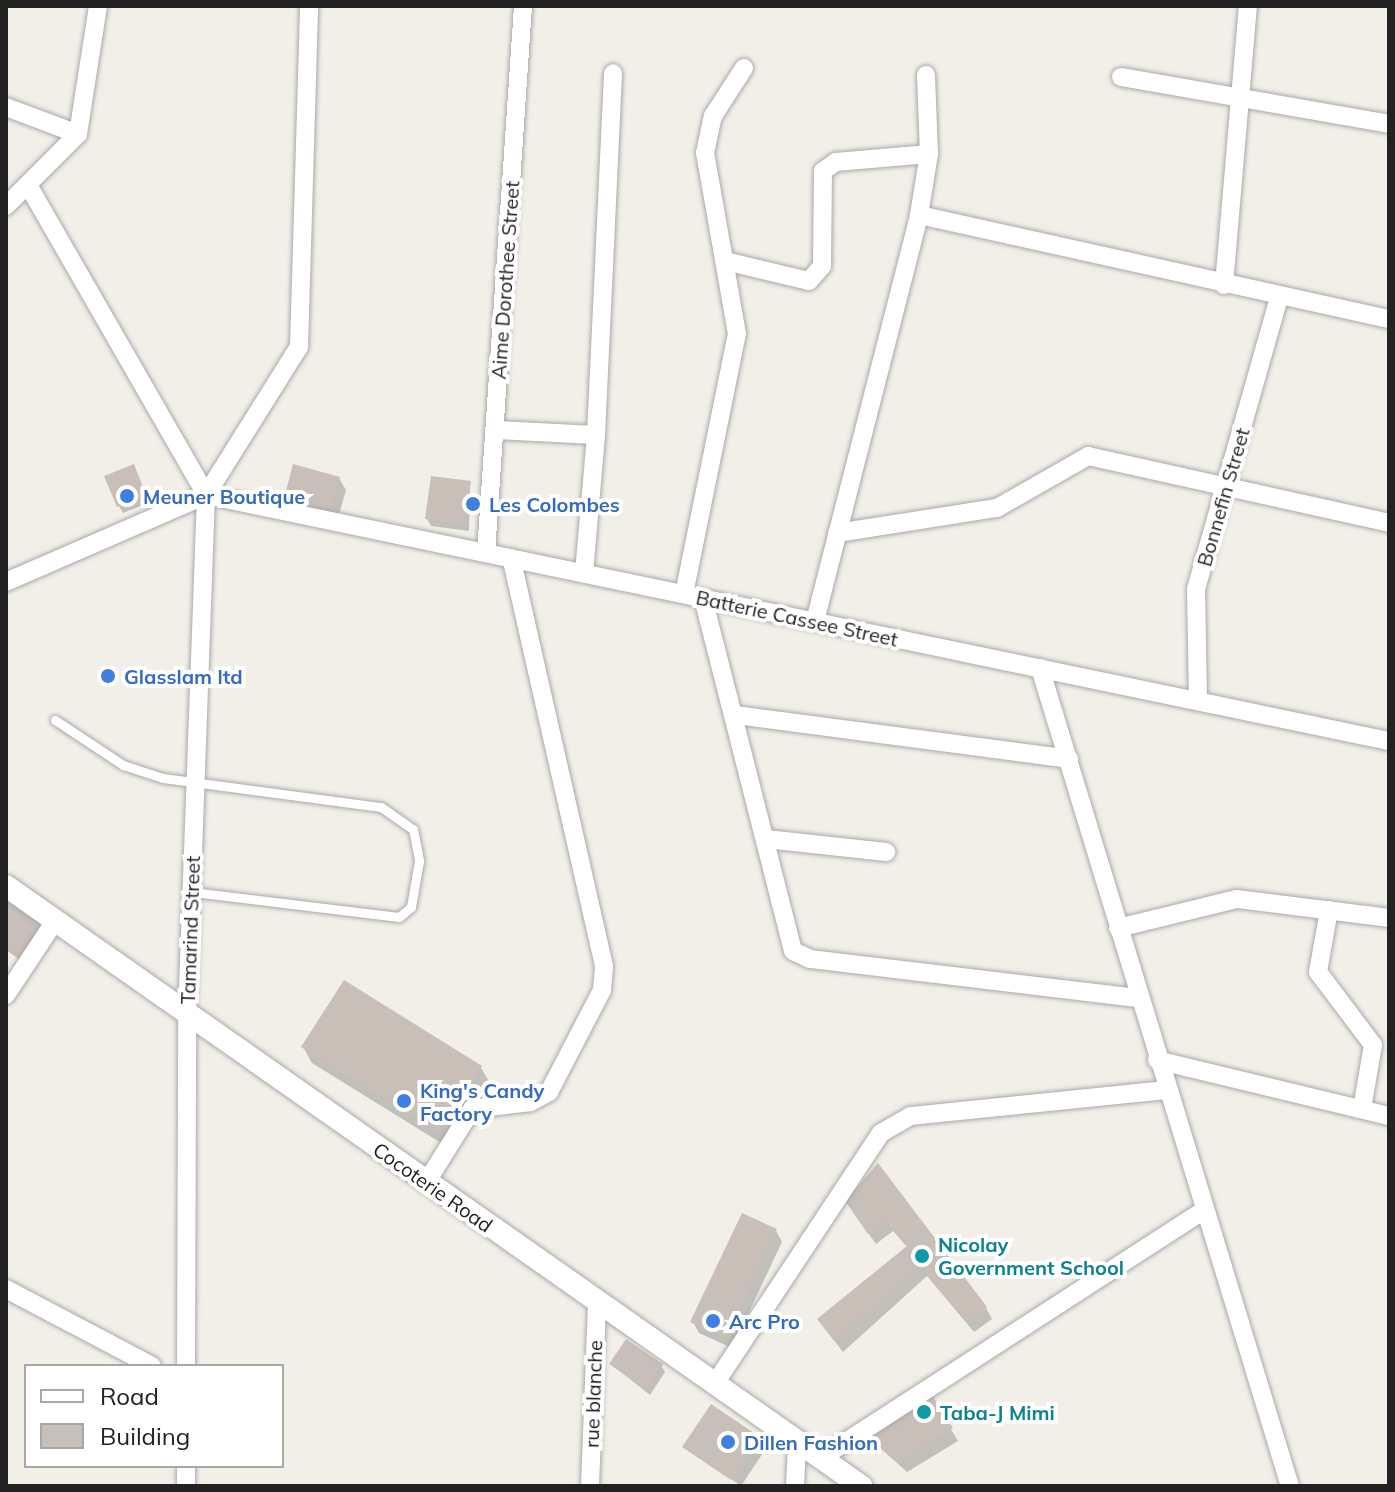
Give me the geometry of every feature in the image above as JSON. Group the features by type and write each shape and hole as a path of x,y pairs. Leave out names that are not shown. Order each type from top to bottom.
{"street":[{"path":"6,206 78,134 98,6"},
{"path":"6,582 206,495 299,347 309,6"},
{"name":"Aime Dorothee Street","path":"486,553 523,6"},
{"path":"1224,285 1248,6"},
{"path":"684,594 732,375 737,334 705,153 713,116 744,68"},
{"path":"584,573 596,435 613,73"},
{"path":"815,621 919,215 929,154 926,75"},
{"path":"1121,77 1389,124"},
{"path":"6,107 78,134"},
{"path":"725,261 809,281 822,266 823,171 836,162 929,154"},
{"path":"28,185 206,495"},
{"path":"919,215 1279,298 1389,319"},
{"name":"Bonnefin Street","path":"1198,701 1196,589 1279,298"},
{"path":"496,430 596,435"},
{"path":"837,533 997,508 1088,456 1226,490 1389,523"},
{"name":"Batterie Cassee Street","path":"206,495 1389,741"},
{"name":"Tamarind Street","path":"186,1364 187,1016 206,495"},
{"path":"426,1183 472,1109 531,1102 549,1092 602,990 604,966 511,558"},
{"path":"703,598 800,956 1139,998"},
{"path":"1040,668 1201,1212 1290,1486"},
{"path":"736,715 1069,759"},
{"path":"766,839 886,852"},
{"name":"Cocoterie Road","path":"6,886 187,1016 861,1486"},
{"path":"1118,928 1237,899 1389,918"},
{"path":"1329,910 1318,972 1373,1045 1362,1109"},
{"path":"6,995 55,921"},
{"path":"1157,1060 1389,1116"},
{"path":"714,1385 881,1133 911,1116 1165,1090"},
{"path":"821,1458 1201,1212"},
{"path":"6,1289 148,1364"},
{"name":"rue blanche","path":"590,1486 597,1302"},
{"path":"795,1486 797,1443"}],"lane":[{"path":"55,720 123,765 196,782 381,807 413,829 419,861 411,907 399,917 192,892"}],"building":[{"path":"134,464 146,495 117,507 104,476"},
{"path":"293,464 340,477 330,514 283,502"},
{"path":"431,476 471,481 465,525 425,519"},
{"path":"6,898 47,926 25,958 6,945"},
{"path":"344,980 482,1066 439,1134 301,1047"},
{"name":"Nicolay Government School","path":"878,1163 987,1307 967,1322 920,1266 835,1342 817,1319 907,1246 886,1221 868,1234 845,1201"},
{"path":"742,1213 777,1229 725,1338 690,1322"},
{"path":"626,1339 663,1364 646,1389 609,1364"},
{"name":"Taba-J Mimi","path":"932,1395 953,1428 899,1462 865,1437"},
{"path":"711,1404 760,1437 731,1480 682,1447"}],"place":[{"name":"Meuner Boutique","path":"127,496"},
{"name":"Les Colombes","path":"473,504"},
{"name":"Glasslam ltd","path":"108,676"},
{"name":"King's Candy Factory","path":"404,1101"},
{"name":"Nicolay Government School","path":"922,1256"},
{"name":"Arc Pro","path":"713,1321"},
{"name":"Taba-J Mimi","path":"924,1412"},
{"name":"Dillen Fashion","path":"728,1442"}]}
